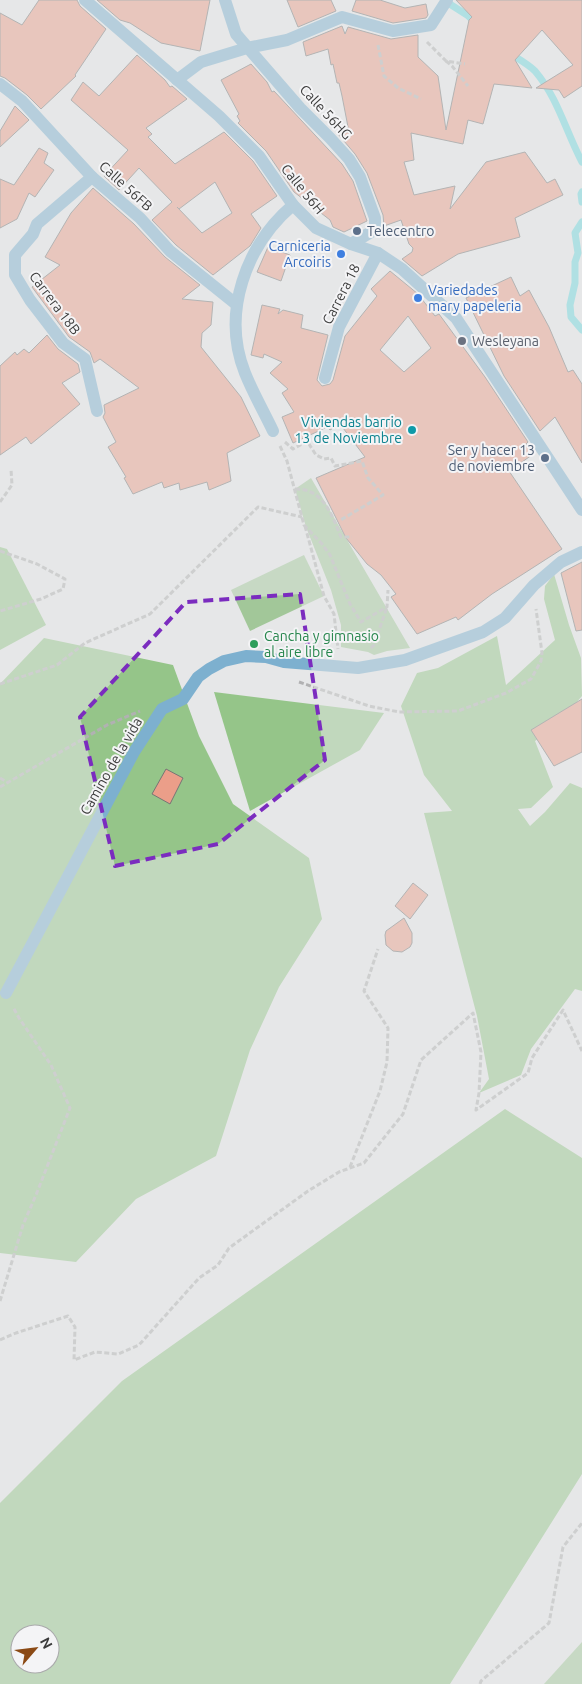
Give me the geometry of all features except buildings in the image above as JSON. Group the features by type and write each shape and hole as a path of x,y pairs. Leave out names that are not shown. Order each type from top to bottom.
{"street":[{"name":"Calle 56H","path":"85,0 218,116 258,156 294,205 316,228 378,254 402,269 456,318 582,510"},
{"name":"Calle 56HG","path":"225,0 236,34 300,108 349,159 360,177 375,218 375,227 371,232 351,244"},
{"path":"177,80 201,62 247,48 287,40 342,17 393,31 431,25 445,4"},
{"name":"Calle 56FB","path":"0,84 22,101 92,177 140,218 170,250 236,304"},
{"name":"Carrera 18B","path":"92,177 37,224 16,255 14,265 15,276 30,300 63,343 85,359 98,411"},
{"path":"273,431 244,372 237,340 236,304 241,281 252,258 282,214 294,205"},
{"name":"Carrera 18","path":"325,378 339,327 378,254"},
{"name":"Camino de la vida","path":"6,993 112,790 134,752 162,709 183,699 198,678 209,669 224,661 246,656 266,656 284,662 358,668 405,660 483,632 505,618 534,585 561,562 582,552"}],"path":[{"path":"412,28 452,66 468,86"},
{"path":"393,31 376,30 384,76 398,88 421,99"},
{"path":"446,61 465,64"},
{"path":"273,431 287,461 324,596 334,614 338,651 346,652"},
{"path":"273,431 293,449 307,441 316,454 324,459 331,458 335,466 362,461 368,478 383,495 339,521"},
{"path":"0,502 12,485 11,468"},
{"path":"295,489 314,492 323,501 341,537 352,537"},
{"path":"0,684 57,664 85,643 150,614 258,507 302,517"},
{"path":"304,525 330,555 350,604 361,622 387,606"},
{"path":"0,552 37,564 64,579 63,589 41,599 0,611"},
{"path":"298,682 369,706 399,712 458,711 506,693 531,679 541,661 542,653 537,625 534,585"},
{"path":"368,652 374,644 387,606 388,590"},
{"path":"0,787 107,725 151,707 162,709"},
{"path":"0,778 7,782"},
{"path":"350,1168 380,1091 387,1062 388,1028 364,991 378,948"},
{"path":"0,1302 23,1225 70,1108 51,1065 19,1018 6,993"},
{"path":"0,1340 16,1332 68,1316 74,1327 74,1360 95,1352 118,1354 139,1345 199,1278 218,1265 229,1248 308,1191 339,1172 364,1163 404,1114 421,1060 473,1013 481,1052 480,1093 476,1110 528,1072 532,1058 563,1010 582,1050"},
{"path":"480,1684 481,1681 549,1623 562,1547 582,1523"}],"highlighted area":[{"path":"300,594 325,760 218,844 115,866 80,717 186,602"}],"green space":[{"path":"311,478 410,648 374,655 368,652 341,647 341,625 331,590 306,527 295,489"},
{"path":"0,547 7,549 46,625 0,650"},
{"path":"304,555 324,596 250,631 231,590"},
{"path":"554,574 581,658 582,696 556,726 535,741 553,787 531,808 518,809 530,826 570,783 582,788 582,991 575,989 531,1049 521,1075 479,1093 489,1079 477,1016 424,813 452,811 424,775 401,706 417,673 438,668 497,636 506,685 555,640 544,599 545,586"},
{"path":"44,638 173,665 199,736 233,804 309,858 322,919 279,987 250,1050 216,1156 136,1199 76,1262 0,1253 0,684"},
{"path":"214,692 384,713 360,750 250,811"},
{"path":"505,1109 582,1158 582,1474 450,1684 0,1684 0,1503 122,1381"},
{"path":"582,1642 582,1684 544,1684"}],"waterway":[{"path":"445,1 477,24"},
{"path":"509,53 532,68 543,81 556,104 582,162"},
{"path":"582,192 582,202"},
{"path":"582,222 575,233 578,253 575,262 575,283 570,305 571,317 582,330"}],"place":[{"name":"Telecentro","path":"357,231"},
{"name":"Carniceria Arcoiris","path":"341,254"},
{"name":"Variedades mary papeleria","path":"418,298"},
{"name":"Wesleyana","path":"462,341"},
{"name":"Viviendas barrio 13 de Noviembre","path":"412,430"},
{"name":"Ser y hacer 13 de noviembre","path":"545,458"},
{"name":"Cancha y gimnasio al aire libre","path":"254,644"}]}
